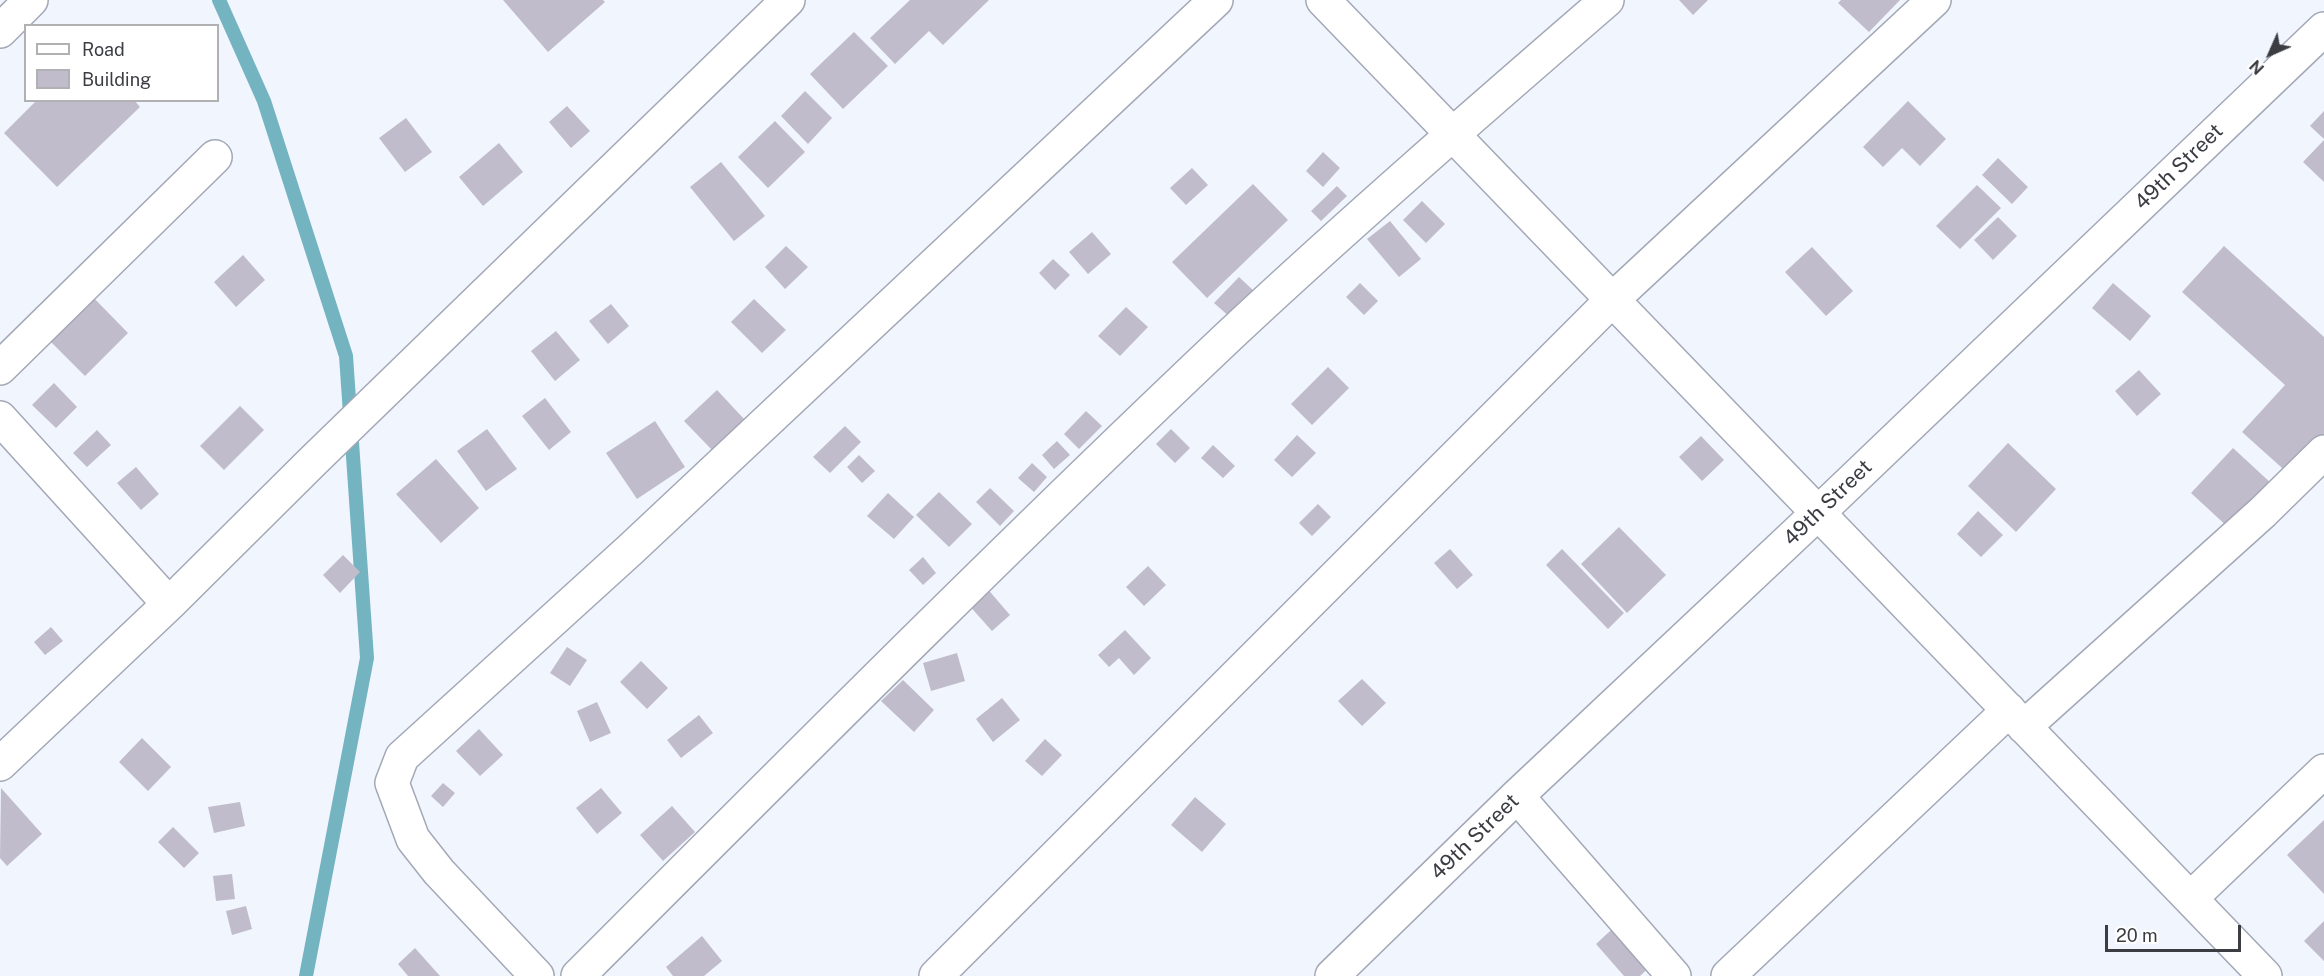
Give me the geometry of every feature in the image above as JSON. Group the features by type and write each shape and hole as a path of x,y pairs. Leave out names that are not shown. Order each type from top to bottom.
{"street":[{"path":"0,31 32,0"},
{"path":"0,764 169,604 381,394 788,0"},
{"path":"537,976 439,872 413,839 392,783 402,757 631,549 1216,0"},
{"path":"1323,0 2265,976"},
{"path":"578,976 932,622 1231,334 1453,134 1607,0"},
{"path":"936,976 1612,300 1934,0"},
{"name":"49th Street","path":"1332,976 1517,796 1818,513 2324,29"},
{"path":"0,368 215,157"},
{"path":"0,418 169,604"},
{"path":"1728,976 2017,718 2263,512 2324,452"},
{"path":"2191,898 2324,771"},
{"path":"1517,796 1674,976"}],"building":[{"path":"503,0 603,0 605,2 548,52"},
{"path":"910,0 989,0 943,45 929,31 895,64 870,38"},
{"path":"1679,0 1708,0 1693,15"},
{"path":"1841,0 1900,0 1869,32 1838,3"},
{"path":"854,32 888,66 843,109 810,74"},
{"path":"805,91 832,118 808,144 781,116"},
{"path":"1908,101 1946,139 1920,166 1902,148 1883,167 1863,147"},
{"path":"35,102 136,102 140,107 57,187 4,133"},
{"path":"567,106 590,131 571,148 549,122"},
{"path":"2324,111 2324,139 2310,126"},
{"path":"406,118 432,152 405,172 379,138"},
{"path":"775,121 805,152 768,188 738,157"},
{"path":"2324,140 2324,182 2303,162"},
{"path":"499,143 523,172 483,206 459,177"},
{"path":"1323,152 1340,168 1323,187 1306,171"},
{"path":"1998,158 2028,187 2012,204 1982,175"},
{"path":"721,162 765,216 734,241 690,187"},
{"path":"1192,168 1208,185 1186,205 1170,188"},
{"path":"1253,184 1288,220 1207,298 1172,262"},
{"path":"1977,185 2001,208 1960,249 1936,226"},
{"path":"1337,186 1347,196 1321,221 1311,211"},
{"path":"1422,201 1445,224 1426,243 1403,220"},
{"path":"1998,217 2017,236 1993,260 1974,240"},
{"path":"1390,221 1421,259 1399,277 1367,239"},
{"path":"1092,232 1111,254 1088,274 1069,252"},
{"path":"786,246 808,267 785,289 765,267"},
{"path":"2224,246 2324,337 2324,439 2291,476 2242,432 2285,385 2182,292"},
{"path":"1812,247 1853,291 1826,316 1785,272"},
{"path":"243,255 265,280 236,307 214,282"},
{"path":"1053,259 1070,275 1055,290 1039,273"},
{"path":"1239,277 1255,292 1231,318 1214,303"},
{"path":"1360,283 1378,301 1364,315 1346,297"},
{"path":"2113,283 2151,316 2130,341 2092,308"},
{"path":"87,291 128,333 85,376 43,334"},
{"path":"754,299 786,330 762,353 731,322"},
{"path":"611,304 629,326 608,344 589,321"},
{"path":"1126,307 1148,327 1120,356 1098,336"},
{"path":"556,331 580,360 555,381 531,351"},
{"path":"1328,367 1349,388 1312,425 1291,404"},
{"path":"2139,370 2161,394 2137,416 2115,391"},
{"path":"54,383 77,407 56,428 32,405"},
{"path":"717,390 745,420 713,451 684,421"},
{"path":"545,398 571,432 549,450 522,416"},
{"path":"240,406 264,430 224,470 200,446"},
{"path":"1086,411 1102,426 1079,449 1064,434"},
{"path":"655,421 685,467 637,499 606,453"},
{"path":"845,426 861,442 830,473 813,457"},
{"path":"487,429 517,469 486,491 457,451"},
{"path":"1171,429 1190,448 1175,463 1156,444"},
{"path":"97,430 111,445 87,467 73,453"},
{"path":"1297,435 1316,453 1292,477 1274,460"},
{"path":"1701,436 1724,460 1702,481 1679,457"},
{"path":"1057,441 1070,455 1054,469 1042,455"},
{"path":"2008,443 2056,489 2016,532 1968,486"},
{"path":"1213,445 1235,466 1223,478 1201,458"},
{"path":"2233,448 2272,484 2230,529 2191,493"},
{"path":"859,455 875,471 862,483 847,467"},
{"path":"436,459 479,508 441,543 396,494"},
{"path":"1032,463 1047,477 1034,492 1018,478"},
{"path":"136,467 159,494 141,510 117,483"},
{"path":"990,488 1014,511 1000,526 976,502"},
{"path":"939,492 972,524 949,547 916,515"},
{"path":"888,493 914,517 894,539 867,516"},
{"path":"1318,504 1331,517 1312,536 1299,523"},
{"path":"1978,511 2003,535 1981,557 1957,534"},
{"path":"1619,527 1666,575 1627,613 1581,564"},
{"path":"1450,549 1473,575 1457,589 1434,563"},
{"path":"1562,549 1624,613 1608,629 1546,565"},
{"path":"343,555 360,572 340,593 323,575"},
{"path":"923,557 936,573 923,585 909,570"},
{"path":"1148,566 1166,585 1144,606 1126,587"},
{"path":"985,586 1010,615 992,631 967,603"},
{"path":"51,627 63,641 45,655 34,642"},
{"path":"1125,630 1151,658 1134,675 1119,658 1109,667 1098,655"},
{"path":"567,647 587,660 570,686 550,673"},
{"path":"957,653 965,681 931,691 923,663"},
{"path":"641,661 668,688 647,709 620,682"},
{"path":"1362,679 1386,703 1362,726 1338,701"},
{"path":"903,680 934,710 914,732 881,701"},
{"path":"1002,698 1020,720 993,742 976,719"},
{"path":"597,702 611,733 590,742 577,711"},
{"path":"699,715 713,733 681,758 667,740"},
{"path":"479,729 503,755 480,776 456,751"},
{"path":"142,738 171,767 148,791 119,762"},
{"path":"1045,739 1062,755 1042,776 1025,761"},
{"path":"443,783 455,793 443,807 431,796"},
{"path":"1,788 42,834 7,866 0,858"},
{"path":"601,788 622,813 597,834 576,808"},
{"path":"1195,797 1226,824 1202,852 1171,825"},
{"path":"240,802 245,826 214,833 208,807"},
{"path":"672,806 695,832 663,861 640,835"},
{"path":"2324,820 2324,894 2287,855"},
{"path":"173,827 199,853 184,868 158,842"},
{"path":"232,874 235,899 216,901 213,876"},
{"path":"246,906 252,929 232,935 226,911"},
{"path":"1621,921 1657,960 1640,976 1624,976 1596,944"},
{"path":"2324,921 2324,961 2304,941"},
{"path":"702,936 722,961 704,976 673,976 666,967"},
{"path":"415,948 440,976 408,976 398,964"}],"waterway":[{"path":"219,0 264,101 346,356 367,658 306,976"}]}
